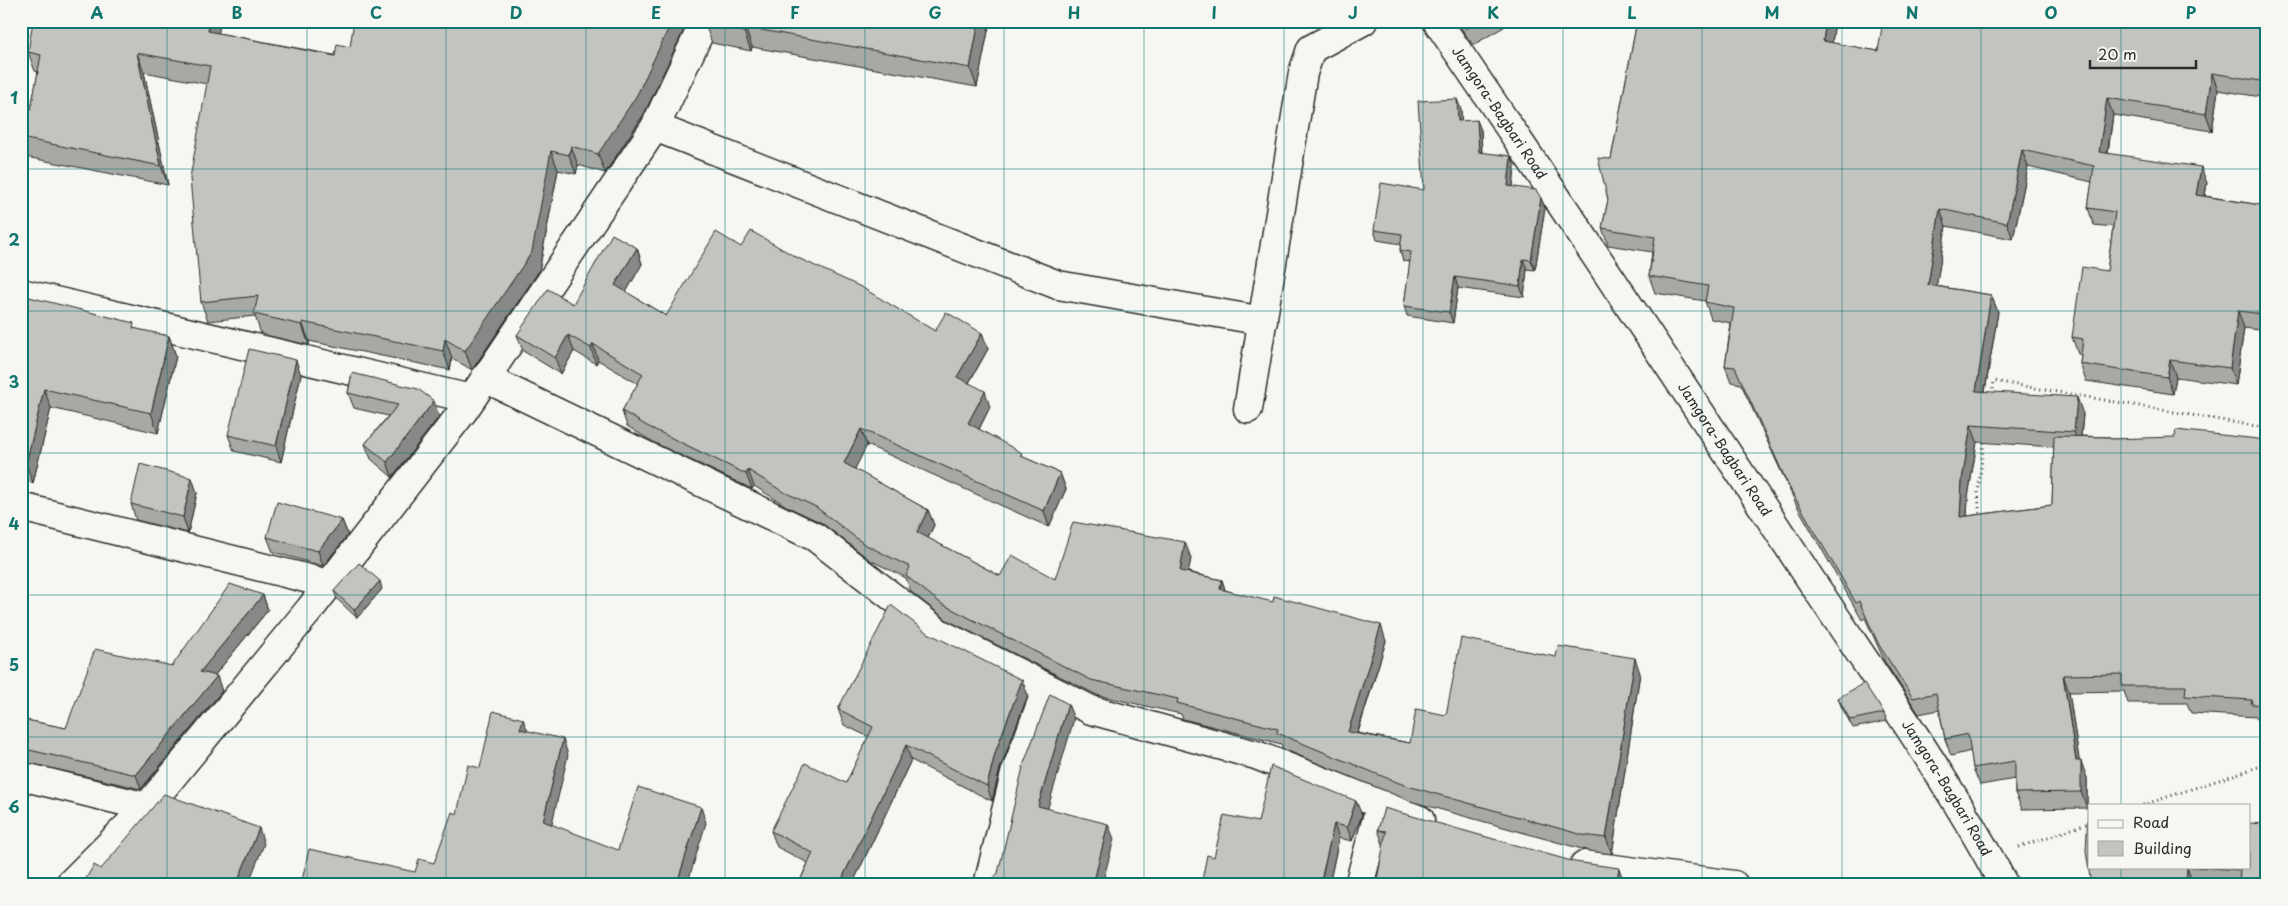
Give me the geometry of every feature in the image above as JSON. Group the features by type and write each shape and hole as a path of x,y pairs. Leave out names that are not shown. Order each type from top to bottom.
{"street":[{"path":"69,885 147,806 329,584 478,389 655,127 705,21"},
{"path":"1248,409 1303,73 1311,50 1363,21"},
{"name":"Jamgora-Bagbari Road","path":"1437,21 1624,295 1890,699 1989,857 2004,885"},
{"path":"655,127 1058,285 1263,321"},
{"path":"21,293 478,389 815,536 939,633 1091,710 1256,755 1380,807 1443,827"},
{"path":"21,507 329,584"},
{"path":"988,885 1015,774 1047,688"},
{"path":"21,776 147,806"},
{"path":"1359,885 1380,807"},
{"path":"1557,858 1586,866 1734,885"}],"path":[{"path":"1991,399 1994,381 2267,428"},
{"path":"1980,523 1978,494 1985,435"},
{"path":"2146,804 2267,764"},
{"path":"1989,857 2088,823"}],"building":[{"path":"33,21 210,21 208,31 335,56 337,44 350,47 354,21 672,21 637,95 598,154 571,146 569,155 551,151 532,252 465,351 445,339 443,351 302,322 302,325 254,314 258,296 201,302 190,178 210,66 137,53 161,166 21,138 21,107 31,109 41,55 28,52"},
{"path":"706,21 979,21 970,68 745,27 744,32 705,24"},
{"path":"1461,21 1479,21 1466,29"},
{"path":"1637,21 1826,21 1823,41 1878,51 1883,21 2267,21 2267,82 2212,73 2206,114 2107,98 2099,152 2201,167 2196,195 2267,206 2267,288 2263,314 2238,311 2230,368 2170,360 2167,377 2080,364 2083,339 2072,337 2082,267 2107,271 2115,212 2088,208 2094,166 2022,150 2007,223 1940,209 1928,285 1991,295 1976,391 2077,397 2074,432 1971,425 1962,480 1960,517 2052,505 2054,436 2110,437 2110,439 2175,437 2176,430 2267,440 2267,705 2251,704 2252,700 2185,696 2186,686 2122,686 2122,674 2063,675 2076,761 2081,761 2081,792 2015,793 2015,761 1973,768 1968,734 1945,739 1936,693 1913,698 1879,645 1859,601 1856,603 1789,487 1735,367 1725,366 1734,308 1705,302 1708,286 1649,276 1655,237 1602,228 1608,200 1598,158 1611,159"},
{"path":"1457,99 1458,121 1477,120 1479,152 1511,156 1508,186 1536,190 1541,198 1531,260 1523,259 1520,286 1455,277 1449,312 1404,306 1411,252 1400,250 1402,234 1374,230 1381,183 1424,190 1418,101"},
{"path":"751,231 796,257 861,287 935,331 946,312 982,333 957,377 985,391 968,423 1022,453 1021,456 1060,473 1044,511 861,429 844,463 928,510 917,532 1000,576 1012,555 1055,579 1073,522 1185,542 1180,571 1222,580 1220,589 1273,602 1274,596 1381,625 1348,732 1410,743 1416,709 1446,715 1461,638 1556,657 1558,646 1635,658 1606,838 1583,835 1404,785 1277,733 1278,729 1177,703 1178,699 1091,680 942,604 906,576 910,567 864,544 816,507 782,491 748,470 746,474 647,426 622,411 643,374 593,344 591,348 568,335 555,358 517,335 548,289 573,304 612,234 637,248 615,285 666,316 716,232 741,247"},
{"path":"21,295 134,323 133,328 169,336 151,413 44,389 26,464 21,462"},
{"path":"249,349 296,360 276,446 228,435"},
{"path":"352,373 418,389 434,401 387,462 365,444 398,405 348,393"},
{"path":"140,464 192,478 183,517 131,504"},
{"path":"277,502 342,520 318,551 306,548 267,537"},
{"path":"359,563 380,581 354,610 334,591"},
{"path":"230,584 263,595 200,672 217,676 136,775 21,748 21,719 66,728 95,649 172,666"},
{"path":"891,605 926,632 1022,680 995,753 987,786 906,745 839,885 798,885 813,853 771,831 805,763 846,783 873,727 838,709"},
{"path":"1864,683 1884,713 1850,720 1838,698"},
{"path":"1050,694 1068,704 1038,806 1108,824 1093,885 989,885 998,873 1024,763"},
{"path":"493,711 523,719 520,729 563,739 543,821 618,850 638,787 701,807 679,877 702,885 301,885 309,849 415,872 419,859 434,863 452,812 457,814 468,765 480,768"},
{"path":"1271,766 1356,801 1347,827 1334,824 1320,885 1201,885 1207,855 1214,857 1224,815 1258,822"},
{"path":"164,794 259,828 239,878 267,885 82,885 94,865 101,869"},
{"path":"1384,808 1575,862 1619,868 1616,885 1376,885 1386,831 1378,830"},
{"path":"2088,812 2088,865 2086,851"},
{"path":"2250,823 2267,824 2267,885 2239,885 2240,870 2211,868 2250,868"},
{"path":"2088,868 2187,868 2186,885 2091,885"}]}
